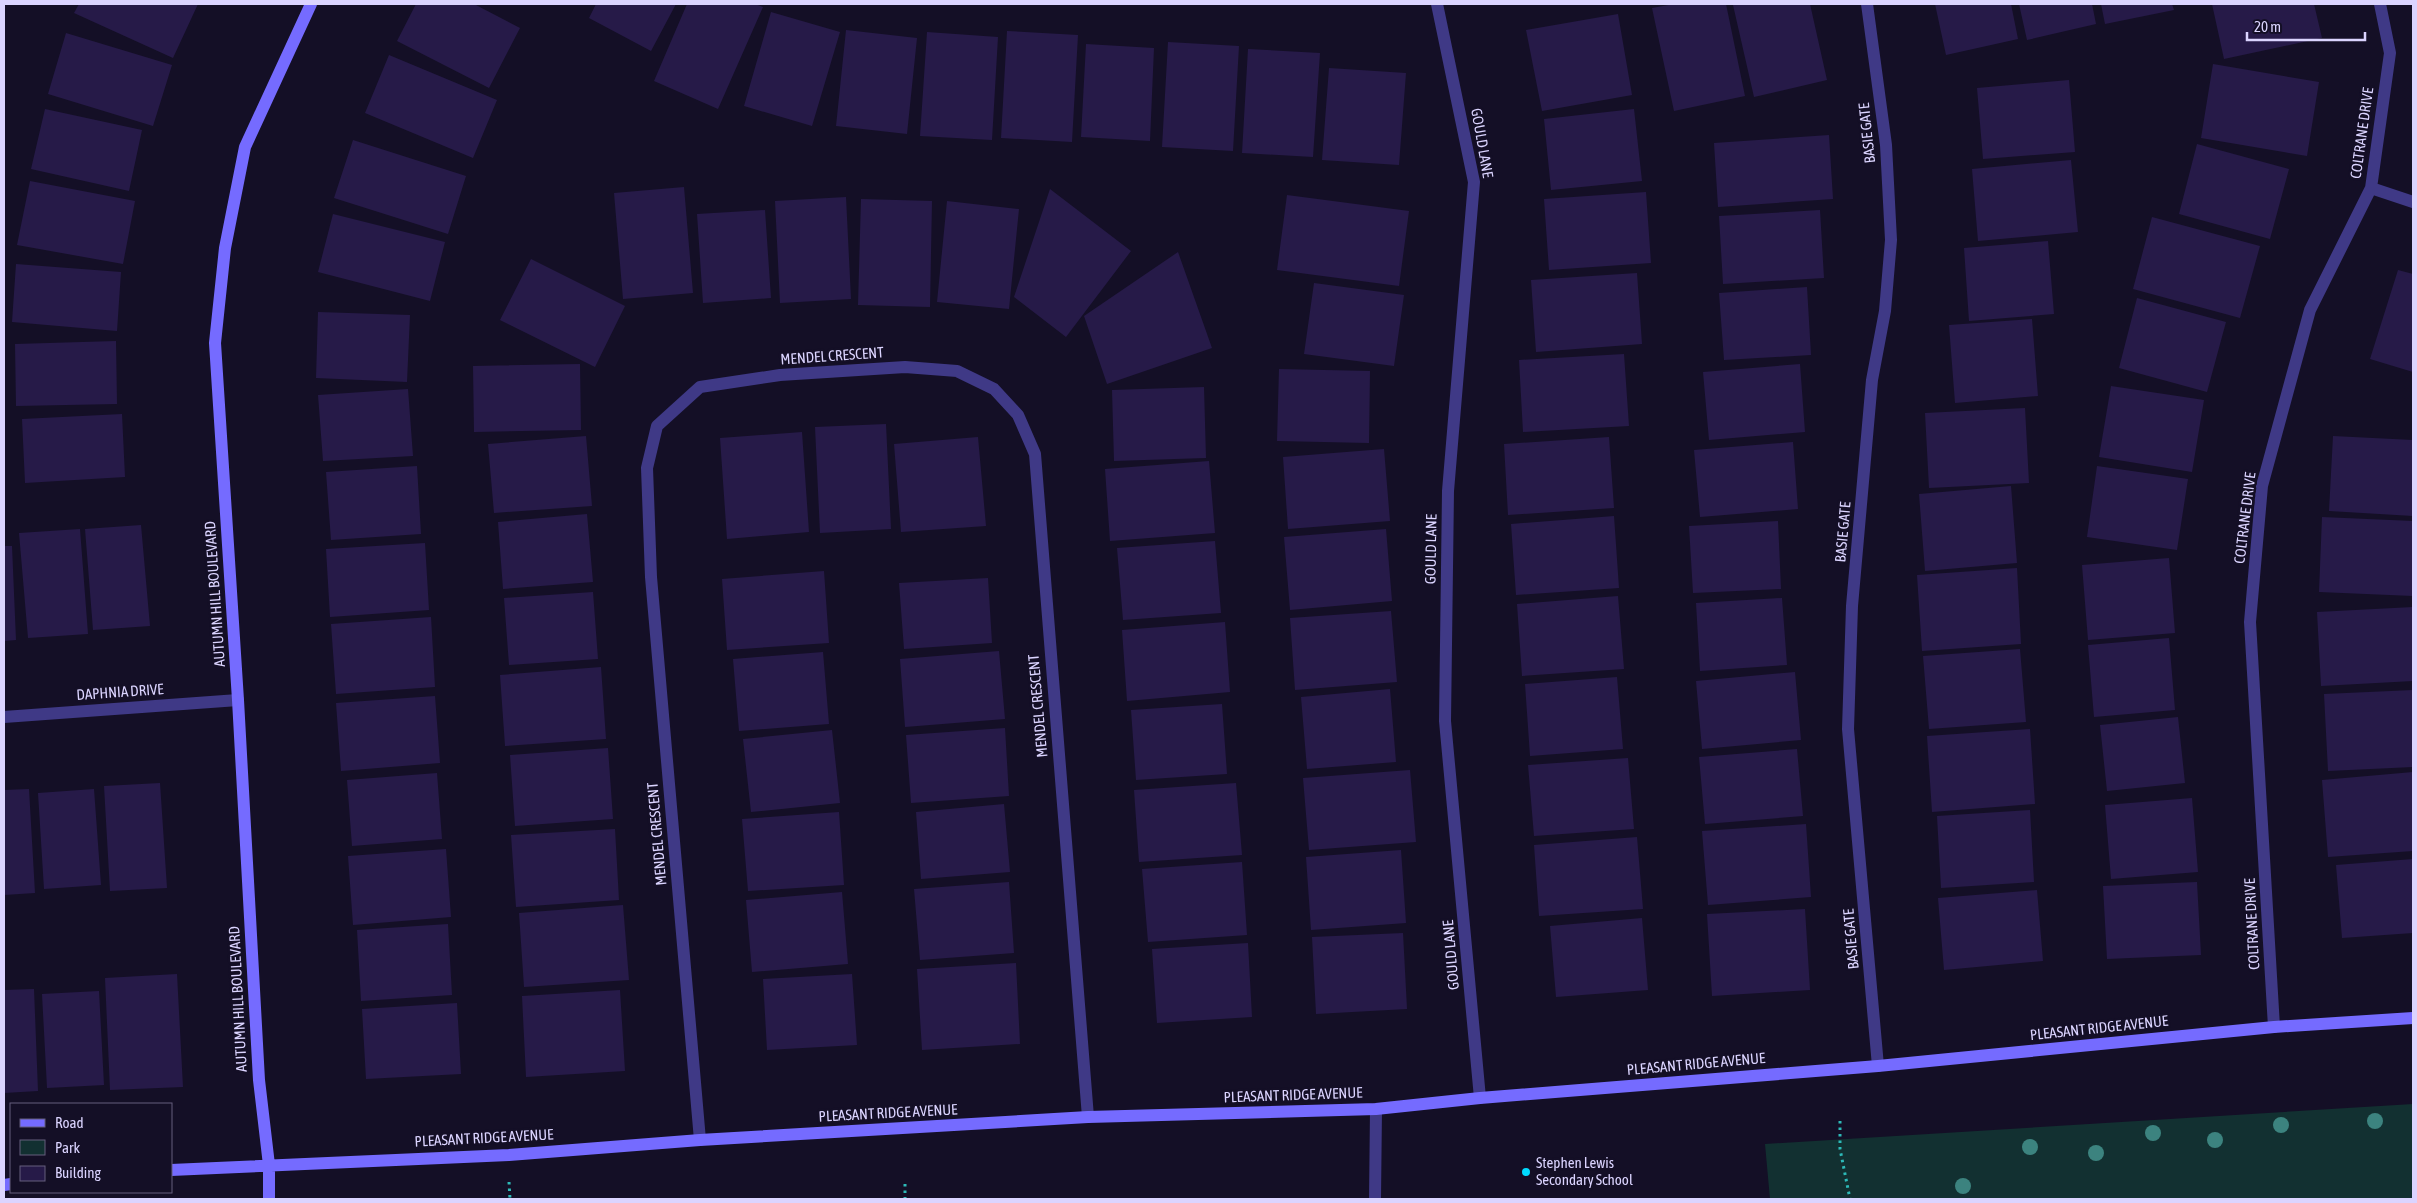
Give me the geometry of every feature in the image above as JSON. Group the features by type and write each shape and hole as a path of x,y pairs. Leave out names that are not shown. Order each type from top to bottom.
{"street":[{"name":"AUTUMN HILL BOULEVARD","path":"269,1199 269,1166 259,1080 238,700 215,343 224,258 245,147 311,4"},
{"name":"GOULD LANE","path":"1437,4 1474,182 1448,491 1445,721 1480,1098"},
{"name":"BASIE GATE","path":"1867,4 1886,145 1891,240 1885,310 1872,380 1852,606 1848,729 1878,1066"},
{"name":"COLTRANE DRIVE","path":"2274,1027 2250,622 2262,486 2310,310 2371,188 2390,52 2380,4"},
{"path":"2371,188 2413,202"},
{"name":"MENDEL CRESCENT","path":"700,1140 651,577 647,468 657,426 700,387 780,375 905,367 957,372 994,389 1018,415 1034,454 1088,1117"},
{"name":"DAPHNIA DRIVE","path":"4,717 238,700"},
{"name":"PLEASANT RIDGE AVENUE","path":"172,1170 508,1155 700,1140 1088,1117 1376,1109 1480,1098 1878,1066 2274,1027 2413,1018"},
{"path":"1375,1199 1376,1109"}],"path":[{"path":"1840,1120 1840,1149 1850,1199"},
{"path":"905,1184 905,1199"}],"green space":[{"path":"2413,1104 2413,1199 1770,1199 1765,1144"}],"building":[{"path":"79,4 198,4 173,58 74,13"},
{"path":"416,4 474,4 520,28 489,88 397,41"},
{"path":"596,4 676,4 651,51 589,18"},
{"path":"687,4 755,4 763,7 718,109 654,81"},
{"path":"1674,4 1726,4 1745,96 1674,111 1652,8"},
{"path":"1810,4 1827,80 1754,97 1733,5"},
{"path":"1935,4 2011,4 2018,39 1946,55"},
{"path":"2019,4 2092,4 2096,24 2027,40"},
{"path":"2101,4 2172,4 2174,10 2105,24"},
{"path":"2212,4 2314,4 2322,38 2224,59"},
{"path":"771,12 840,32 812,126 744,106"},
{"path":"1618,14 1632,95 1542,111 1526,30"},
{"path":"846,30 917,38 907,134 836,126"},
{"path":"1007,31 1078,35 1072,142 1001,138"},
{"path":"927,32 998,37 992,140 920,136"},
{"path":"66,33 172,65 153,126 48,94"},
{"path":"1168,42 1239,46 1233,151 1162,147"},
{"path":"1086,44 1154,48 1150,141 1081,137"},
{"path":"1248,49 1320,53 1313,157 1242,153"},
{"path":"389,55 497,100 473,158 365,113"},
{"path":"2213,64 2319,82 2307,156 2201,138"},
{"path":"1329,68 1406,73 1399,165 1322,160"},
{"path":"2069,80 2075,152 1983,159 1977,88"},
{"path":"45,109 142,130 129,191 31,169"},
{"path":"1634,109 1642,181 1551,190 1544,119"},
{"path":"1829,135 1833,199 1718,207 1714,143"},
{"path":"353,140 466,176 448,234 334,198"},
{"path":"2197,144 2289,169 2270,239 2179,214"},
{"path":"2071,160 2078,232 1978,241 1972,169"},
{"path":"30,181 135,201 123,264 17,245"},
{"path":"684,187 693,293 623,299 614,193"},
{"path":"1050,189 1131,251 1066,337 1014,297"},
{"path":"1646,192 1651,263 1549,270 1544,199"},
{"path":"1287,195 1409,211 1399,286 1277,270"},
{"path":"846,197 851,299 780,303 775,201"},
{"path":"861,199 932,201 930,307 858,305"},
{"path":"947,201 1019,209 1009,309 937,302"},
{"path":"765,210 771,298 703,303 697,214"},
{"path":"1820,210 1824,278 1723,284 1719,216"},
{"path":"333,214 445,242 430,301 318,272"},
{"path":"2152,217 2260,246 2240,318 2133,289"},
{"path":"2048,241 2054,314 1969,321 1964,248"},
{"path":"1178,252 1212,348 1107,384 1084,316"},
{"path":"531,259 625,306 595,367 500,320"},
{"path":"16,264 121,272 117,331 12,322"},
{"path":"2398,270 2413,274 2413,372 2370,359"},
{"path":"1637,273 1642,344 1536,352 1531,280"},
{"path":"1314,283 1404,295 1394,366 1304,354"},
{"path":"1807,287 1811,355 1724,360 1719,293"},
{"path":"2137,298 2226,322 2207,392 2119,368"},
{"path":"318,312 410,315 407,382 316,378"},
{"path":"2032,319 2038,396 1955,403 1949,325"},
{"path":"116,341 117,404 16,406 15,344"},
{"path":"1624,354 1629,426 1523,432 1519,360"},
{"path":"580,364 581,430 474,432 473,366"},
{"path":"1800,364 1805,432 1709,440 1703,372"},
{"path":"1279,369 1370,371 1369,443 1277,441"},
{"path":"2111,386 2204,400 2192,472 2099,457"},
{"path":"1204,387 1206,458 1114,461 1112,390"},
{"path":"408,389 413,456 323,461 318,395"},
{"path":"2025,408 2029,483 1929,488 1925,413"},
{"path":"122,414 125,477 25,483 22,419"},
{"path":"886,424 891,529 820,533 815,427"},
{"path":"802,432 809,532 727,539 720,438"},
{"path":"586,436 592,506 494,513 488,444"},
{"path":"2333,436 2413,440 2413,516 2329,511"},
{"path":"978,437 986,526 901,532 894,444"},
{"path":"1609,437 1614,508 1508,515 1504,444"},
{"path":"1793,442 1798,509 1700,517 1694,450"},
{"path":"1384,449 1390,521 1288,529 1283,457"},
{"path":"1209,461 1215,533 1110,541 1105,469"},
{"path":"417,466 421,534 331,540 326,472"},
{"path":"2097,466 2188,479 2177,550 2087,537"},
{"path":"2011,486 2017,563 1925,571 1919,494"},
{"path":"587,514 593,582 503,589 498,522"},
{"path":"1614,516 1619,588 1516,595 1511,524"},
{"path":"2322,517 2413,521 2413,596 2319,592"},
{"path":"1778,521 1781,589 1693,593 1689,526"},
{"path":"141,525 150,626 93,630 85,529"},
{"path":"80,529 88,634 28,638 19,533"},
{"path":"1386,529 1392,601 1290,610 1284,537"},
{"path":"1215,541 1221,613 1123,620 1117,548"},
{"path":"425,543 429,610 330,617 326,549"},
{"path":"4,546 12,546 16,640 4,641"},
{"path":"2169,558 2175,633 2088,640 2082,565"},
{"path":"2017,568 2021,644 1922,651 1917,575"},
{"path":"824,571 829,643 727,650 722,579"},
{"path":"988,578 992,643 904,649 899,583"},
{"path":"593,592 598,659 509,665 504,598"},
{"path":"1618,596 1624,669 1522,676 1517,604"},
{"path":"1782,598 1787,665 1700,671 1696,603"},
{"path":"2413,607 2413,681 2321,686 2317,612"},
{"path":"1391,611 1397,682 1295,690 1290,618"},
{"path":"431,617 435,687 336,694 331,624"},
{"path":"1225,622 1230,692 1127,701 1122,630"},
{"path":"2169,638 2175,710 2094,717 2088,645"},
{"path":"2020,649 2026,722 1929,729 1923,656"},
{"path":"999,651 1005,719 905,727 900,659"},
{"path":"823,652 829,724 739,731 733,659"},
{"path":"601,667 606,739 505,746 500,675"},
{"path":"1795,672 1801,740 1702,749 1696,681"},
{"path":"1617,677 1623,749 1530,756 1525,684"},
{"path":"1390,689 1396,762 1307,769 1301,697"},
{"path":"2413,690 2413,767 2328,771 2324,694"},
{"path":"435,696 440,763 341,771 336,703"},
{"path":"1222,704 1227,774 1136,780 1131,710"},
{"path":"2178,717 2185,783 2107,791 2100,725"},
{"path":"1005,728 1009,796 911,803 906,735"},
{"path":"2030,729 2035,804 1932,812 1927,736"},
{"path":"832,730 840,803 751,812 743,739"},
{"path":"608,748 613,819 515,826 510,755"},
{"path":"1797,749 1803,816 1705,824 1699,757"},
{"path":"1628,758 1634,829 1534,836 1528,765"},
{"path":"1410,770 1416,842 1309,850 1303,778"},
{"path":"2413,772 2413,851 2328,857 2322,780"},
{"path":"437,773 442,839 352,846 347,780"},
{"path":"160,783 167,888 110,891 104,786"},
{"path":"1236,783 1242,855 1139,862 1134,790"},
{"path":"29,789 35,893 4,895 4,790"},
{"path":"94,789 101,885 44,889 38,793"},
{"path":"2192,798 2198,872 2111,879 2105,805"},
{"path":"1004,804 1010,872 921,879 916,812"},
{"path":"2030,810 2034,882 1941,888 1937,816"},
{"path":"839,812 844,885 748,891 742,819"},
{"path":"1806,824 1811,897 1708,905 1702,831"},
{"path":"615,829 619,900 516,907 511,835"},
{"path":"1637,837 1643,909 1539,916 1534,845"},
{"path":"446,849 451,917 353,925 348,856"},
{"path":"1401,850 1406,923 1311,930 1306,857"},
{"path":"2413,859 2413,933 2342,938 2336,865"},
{"path":"1242,862 1247,935 1148,942 1142,869"},
{"path":"1009,882 1014,953 920,960 914,889"},
{"path":"2197,882 2201,955 2107,959 2103,886"},
{"path":"2037,890 2043,961 1944,970 1938,898"},
{"path":"842,892 848,964 752,972 746,900"},
{"path":"623,905 629,980 524,987 519,913"},
{"path":"1805,909 1810,990 1712,996 1707,914"},
{"path":"1642,918 1648,990 1556,997 1550,926"},
{"path":"448,924 452,995 361,1001 357,930"},
{"path":"1403,933 1407,1009 1316,1014 1312,937"},
{"path":"1248,943 1252,1017 1157,1023 1152,949"},
{"path":"1016,963 1020,1044 922,1050 917,969"},
{"path":"177,974 183,1087 110,1090 105,978"},
{"path":"852,974 857,1045 767,1050 763,979"},
{"path":"34,989 38,1091 4,1093 4,990"},
{"path":"620,990 625,1071 526,1077 522,996"},
{"path":"99,991 104,1085 47,1088 42,994"},
{"path":"457,1003 461,1074 366,1079 362,1009"}],"place":[{"name":"Stephen Lewis Secondary School","path":"1526,1172"}]}
